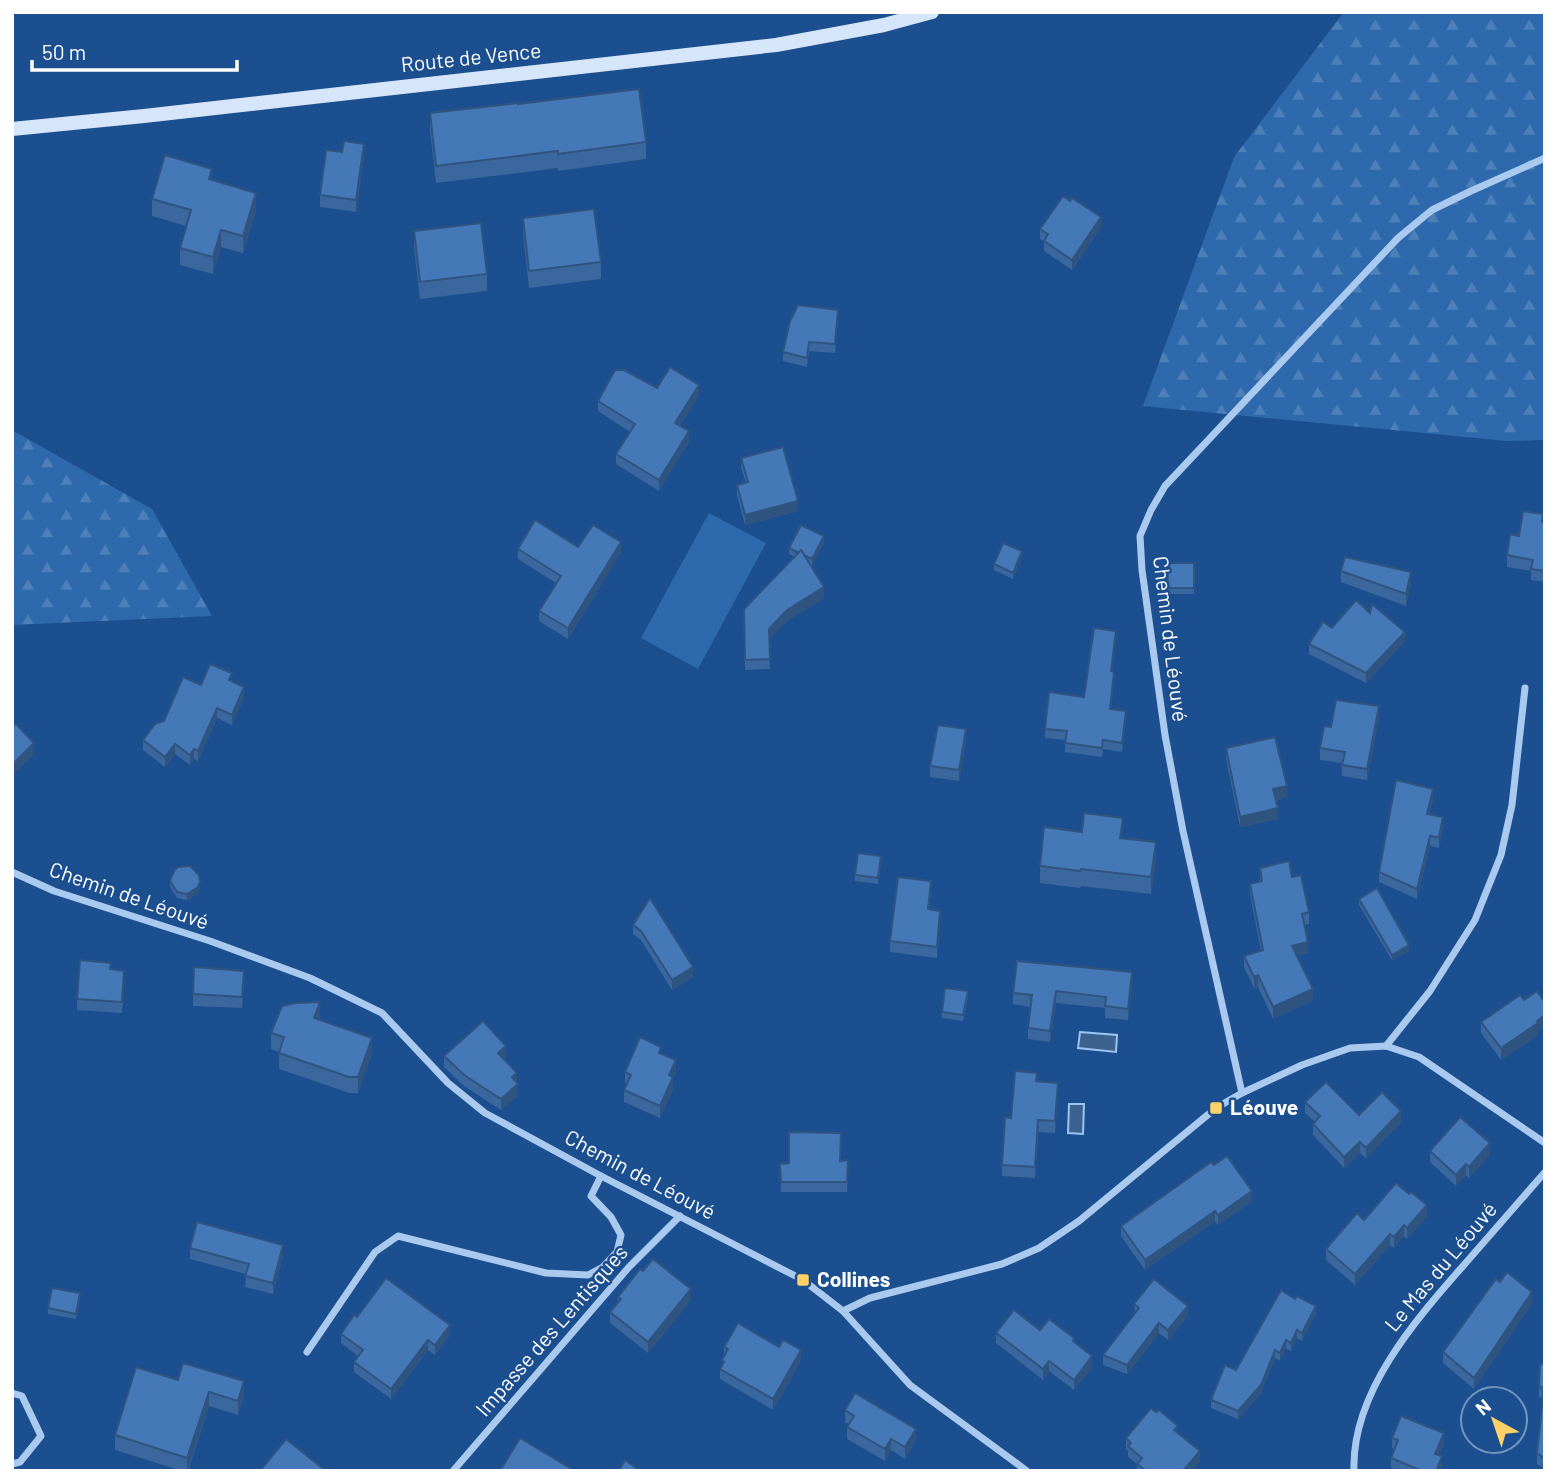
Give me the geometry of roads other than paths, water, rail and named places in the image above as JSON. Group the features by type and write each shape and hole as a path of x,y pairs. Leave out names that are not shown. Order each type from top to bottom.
{"main road":[{"name":"Route de Vence","path":"12,129 776,46 884,25 932,12"}],"street":[{"name":"Chemin de Léouvé","path":"1242,1093 1183,831 1165,735 1142,570 1140,536 1165,486 1398,238 1432,210 1545,158"},
{"path":"1386,1046 1430,991 1475,920 1501,855 1512,805 1525,688"},
{"name":"Chemin de Léouvé","path":"12,872 54,891 210,941 310,978 383,1013 448,1083 485,1113 803,1280 843,1311 911,1385 1027,1471"},
{"path":"843,1311 870,1298 1002,1265 1040,1248 1079,1221 1216,1108 1302,1065 1350,1048 1386,1046 1419,1057 1545,1143"},
{"name":"Le Mas du Léouvé","path":"1354,1471 1353,1451 1366,1406 1391,1356 1423,1311 1545,1172"},
{"path":"307,1352 375,1252 398,1236 546,1273 588,1275 603,1267 617,1252 621,1235 611,1217 591,1196 601,1176"},
{"name":"Impasse des Lentisques","path":"453,1471 629,1267 680,1216"},
{"path":"12,1393 22,1396 41,1436 20,1462 12,1464"}],"place":[{"name":"Léouve","path":"1216,1108"},
{"name":"Collines","path":"803,1280"}]}
